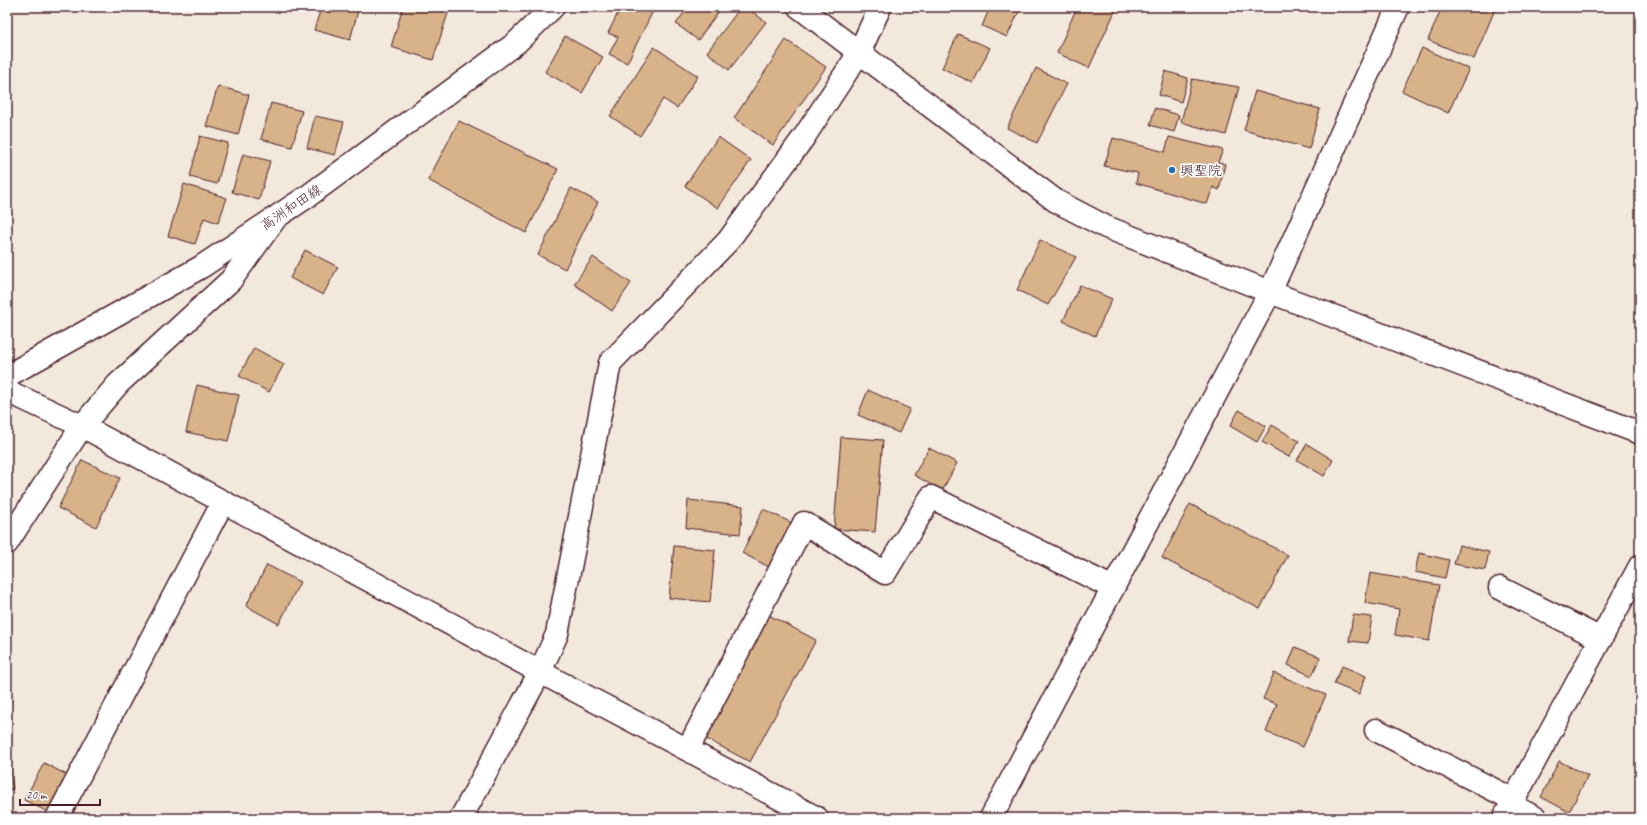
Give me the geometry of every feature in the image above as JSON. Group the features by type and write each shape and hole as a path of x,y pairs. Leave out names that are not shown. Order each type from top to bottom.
{"street":[{"name":"高洲和田線","path":"7,376 201,267 276,218 344,171 516,43 553,7"},
{"path":"799,7 1056,201 1106,227 1270,292 1640,433"},
{"path":"461,818 540,672 557,634 610,363 728,241 804,137 859,52 880,7"},
{"path":"991,818 1270,292 1398,7"},
{"path":"7,543 82,426 118,384 231,280 276,218"},
{"path":"7,392 82,426 540,672 817,818"},
{"path":"688,749 804,523 885,573 931,497 1113,588"},
{"path":"57,818 223,502"},
{"path":"1510,808 1640,566"},
{"path":"1500,588 1601,639"},
{"path":"1376,730 1510,808 1536,818"}],"building":[{"path":"332,7 359,7 350,40 314,30 321,8 331,12"},
{"path":"403,7 450,7 433,60 391,47"},
{"path":"621,7 655,7 627,63 609,54 618,37 608,33"},
{"path":"688,7 721,8 698,40 676,24"},
{"path":"741,7 746,7 766,22 729,70 707,52"},
{"path":"990,7 1021,7 1007,37 982,26"},
{"path":"1077,7 1117,7 1089,68 1057,53"},
{"path":"1442,7 1496,7 1474,59 1428,40"},
{"path":"958,34 990,48 973,83 942,68"},
{"path":"565,36 603,57 582,93 545,72"},
{"path":"786,40 826,67 773,145 734,118"},
{"path":"654,47 698,76 677,108 663,99 640,136 610,116"},
{"path":"1422,48 1469,69 1448,113 1402,91"},
{"path":"1036,68 1067,84 1037,143 1007,128"},
{"path":"1165,71 1188,78 1181,102 1159,95"},
{"path":"1192,79 1239,87 1226,135 1181,122"},
{"path":"218,86 249,95 238,135 206,126"},
{"path":"1255,91 1320,109 1309,149 1244,130"},
{"path":"271,103 302,111 292,147 261,139"},
{"path":"1155,108 1179,115 1174,132 1150,125"},
{"path":"315,116 344,122 335,155 307,148"},
{"path":"459,121 558,169 526,233 428,180"},
{"path":"200,136 228,143 217,184 190,177"},
{"path":"718,137 751,160 718,208 685,186"},
{"name":"興聖院","path":"1169,137 1223,150 1218,162 1225,164 1219,190 1213,187 1207,204 1136,183 1138,173 1104,166 1113,138 1165,152"},
{"path":"243,154 270,161 259,200 232,192"},
{"path":"184,184 227,198 218,223 204,218 195,244 168,236"},
{"path":"571,188 598,202 565,269 538,255"},
{"path":"1040,240 1076,257 1048,305 1017,290"},
{"path":"305,250 338,267 323,295 290,278"},
{"path":"593,257 631,283 612,311 574,284"},
{"path":"1080,285 1112,299 1095,336 1063,321"},
{"path":"254,348 284,364 269,392 239,376"},
{"path":"197,385 239,395 228,441 186,432"},
{"path":"868,390 910,409 899,433 858,415"},
{"path":"1239,410 1266,426 1257,442 1230,426"},
{"path":"1272,425 1299,441 1289,457 1262,442"},
{"path":"841,437 883,440 875,532 834,529"},
{"path":"1307,444 1333,460 1324,476 1297,460"},
{"path":"929,448 957,463 942,491 914,475"},
{"path":"82,460 120,478 96,527 58,508"},
{"path":"688,500 743,506 740,534 686,528"},
{"path":"1190,504 1288,555 1260,609 1162,558"},
{"path":"763,509 794,524 773,569 742,553"},
{"path":"1459,545 1489,552 1485,570 1454,564"},
{"path":"674,546 715,550 710,602 669,598"},
{"path":"1419,553 1449,560 1445,578 1415,572"},
{"path":"267,565 300,582 279,624 246,606"},
{"path":"1370,573 1439,585 1429,641 1395,635 1399,609 1365,603"},
{"path":"767,614 816,640 750,762 701,736"},
{"path":"1353,615 1372,617 1368,643 1349,641"},
{"path":"1295,647 1320,657 1312,676 1288,665"},
{"path":"1342,666 1366,676 1359,694 1334,684"},
{"path":"1274,673 1326,695 1303,747 1266,732 1277,704 1263,699"},
{"path":"1559,761 1588,776 1569,812 1541,797"},
{"path":"7,763 9,763 13,789 7,790"},
{"path":"44,763 67,775 48,812 24,800"}],"place":[{"name":"興聖院","path":"1172,170"}]}
